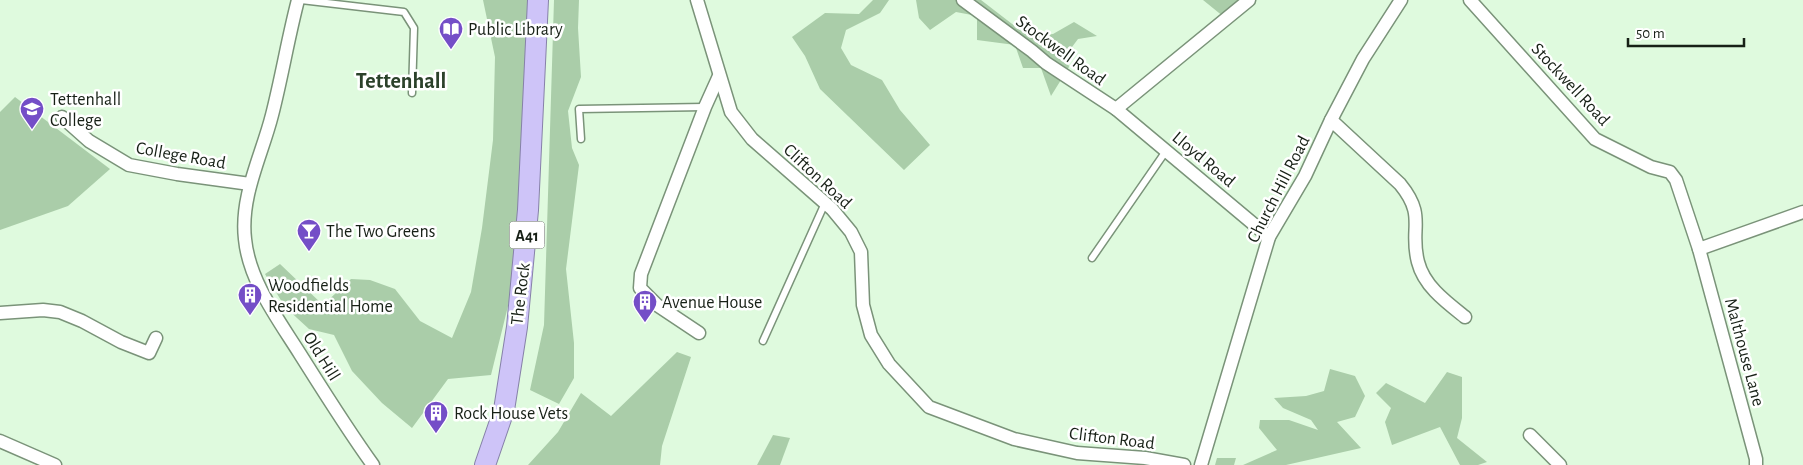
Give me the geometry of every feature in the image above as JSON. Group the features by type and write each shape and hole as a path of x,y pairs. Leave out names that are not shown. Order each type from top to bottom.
{"highway":[{"name":"The Rock","path":"485,465 504,410 517,327 528,210 538,0"}],"street":[{"name":"Old Hill","path":"300,0 272,116 250,184 245,209 244,239 249,261 260,288 273,311 373,465"},
{"name":"Clifton Road","path":"697,0 731,112 752,139 825,203 851,232 861,252 863,304 871,334 889,364 929,407 1014,439 1079,459 1145,458 1184,465"},
{"name":"Stockwell Road","path":"963,0 1046,63 1116,109"},
{"path":"1116,109 1249,0"},
{"name":"Church Hill Road","path":"1201,465 1270,236 1305,176 1331,120 1363,59 1401,0"},
{"name":"Stockwell Road","path":"1470,0 1595,139 1651,167 1670,172 1676,180 1699,249"},
{"path":"699,334 657,305 640,288 641,274 705,107 719,76"},
{"name":"Lloyd Road","path":"1116,109 1270,236"},
{"name":"College Road","path":"62,117 89,141 128,165 176,174 250,184"},
{"path":"1331,120 1400,184 1410,196 1415,209 1416,253 1423,275 1435,292 1464,317"},
{"path":"1699,249 1803,212"},
{"name":"Malthouse Lane","path":"1699,249 1756,465"},
{"path":"0,313 43,310 60,312 82,321 121,342 149,353 156,338"},
{"path":"1530,435 1560,465"},
{"path":"0,441 55,465"}],"lane":[{"path":"300,0 404,12 414,28 412,93"},
{"path":"581,139 579,109 705,107"},
{"path":"1092,258 1166,151"},
{"path":"763,341 825,203"}],"green space":[{"path":"483,0 534,0 512,290 491,375 448,379 412,428 382,403 352,371 334,335 309,329 285,307 265,274 280,264 323,305 351,279 370,280 395,289 420,321 452,338 471,292 482,228 493,140 495,57"},
{"path":"554,0 579,0 578,28 581,77 568,111 572,148 579,165 566,269 574,343 574,378 559,404 530,390 544,325"},
{"path":"873,0 889,0 880,13 846,30 841,48 851,65 882,80 900,110 930,145 904,170 820,89 805,56 792,37 825,13 859,14"},
{"path":"916,0 981,0 1029,37 1053,34 1074,22 1097,36 1078,39 1066,55 1069,67 1051,96 1041,68 1023,68 1015,45 977,40 977,16 956,12 930,30 919,18"},
{"path":"1203,0 1246,0 1224,17"},
{"name":"Tettenhall College","path":"15,97 110,169 68,206 0,230 0,112"},
{"path":"677,352 691,357 662,446 660,465 528,465 558,432 581,393 611,416"},
{"path":"1330,369 1355,376 1365,396 1355,417 1337,422 1361,448 1286,465 1243,465 1277,450 1259,428 1260,420 1289,420 1318,430 1311,420 1283,408 1274,398 1306,396 1324,391"},
{"path":"1447,372 1462,377 1462,418 1457,438 1487,462 1478,465 1460,465 1440,427 1392,445 1385,422 1391,408 1376,393 1386,383 1425,403"},
{"path":"773,435 790,438 780,465 757,465"},
{"path":"1217,458 1236,458 1234,465 1215,465"}],"place":[{"name":"Public Library","path":"451,50"},
{"name":"Tettenhall College","path":"32,130"},
{"name":"The Two Greens","path":"309,252"},
{"name":"Woodfields Residential Home","path":"250,316"},
{"name":"Avenue House","path":"645,323"},
{"name":"Rock House Vets","path":"436,434"}],"district":[{"name":"Tettenhall","path":"401,80"}]}
